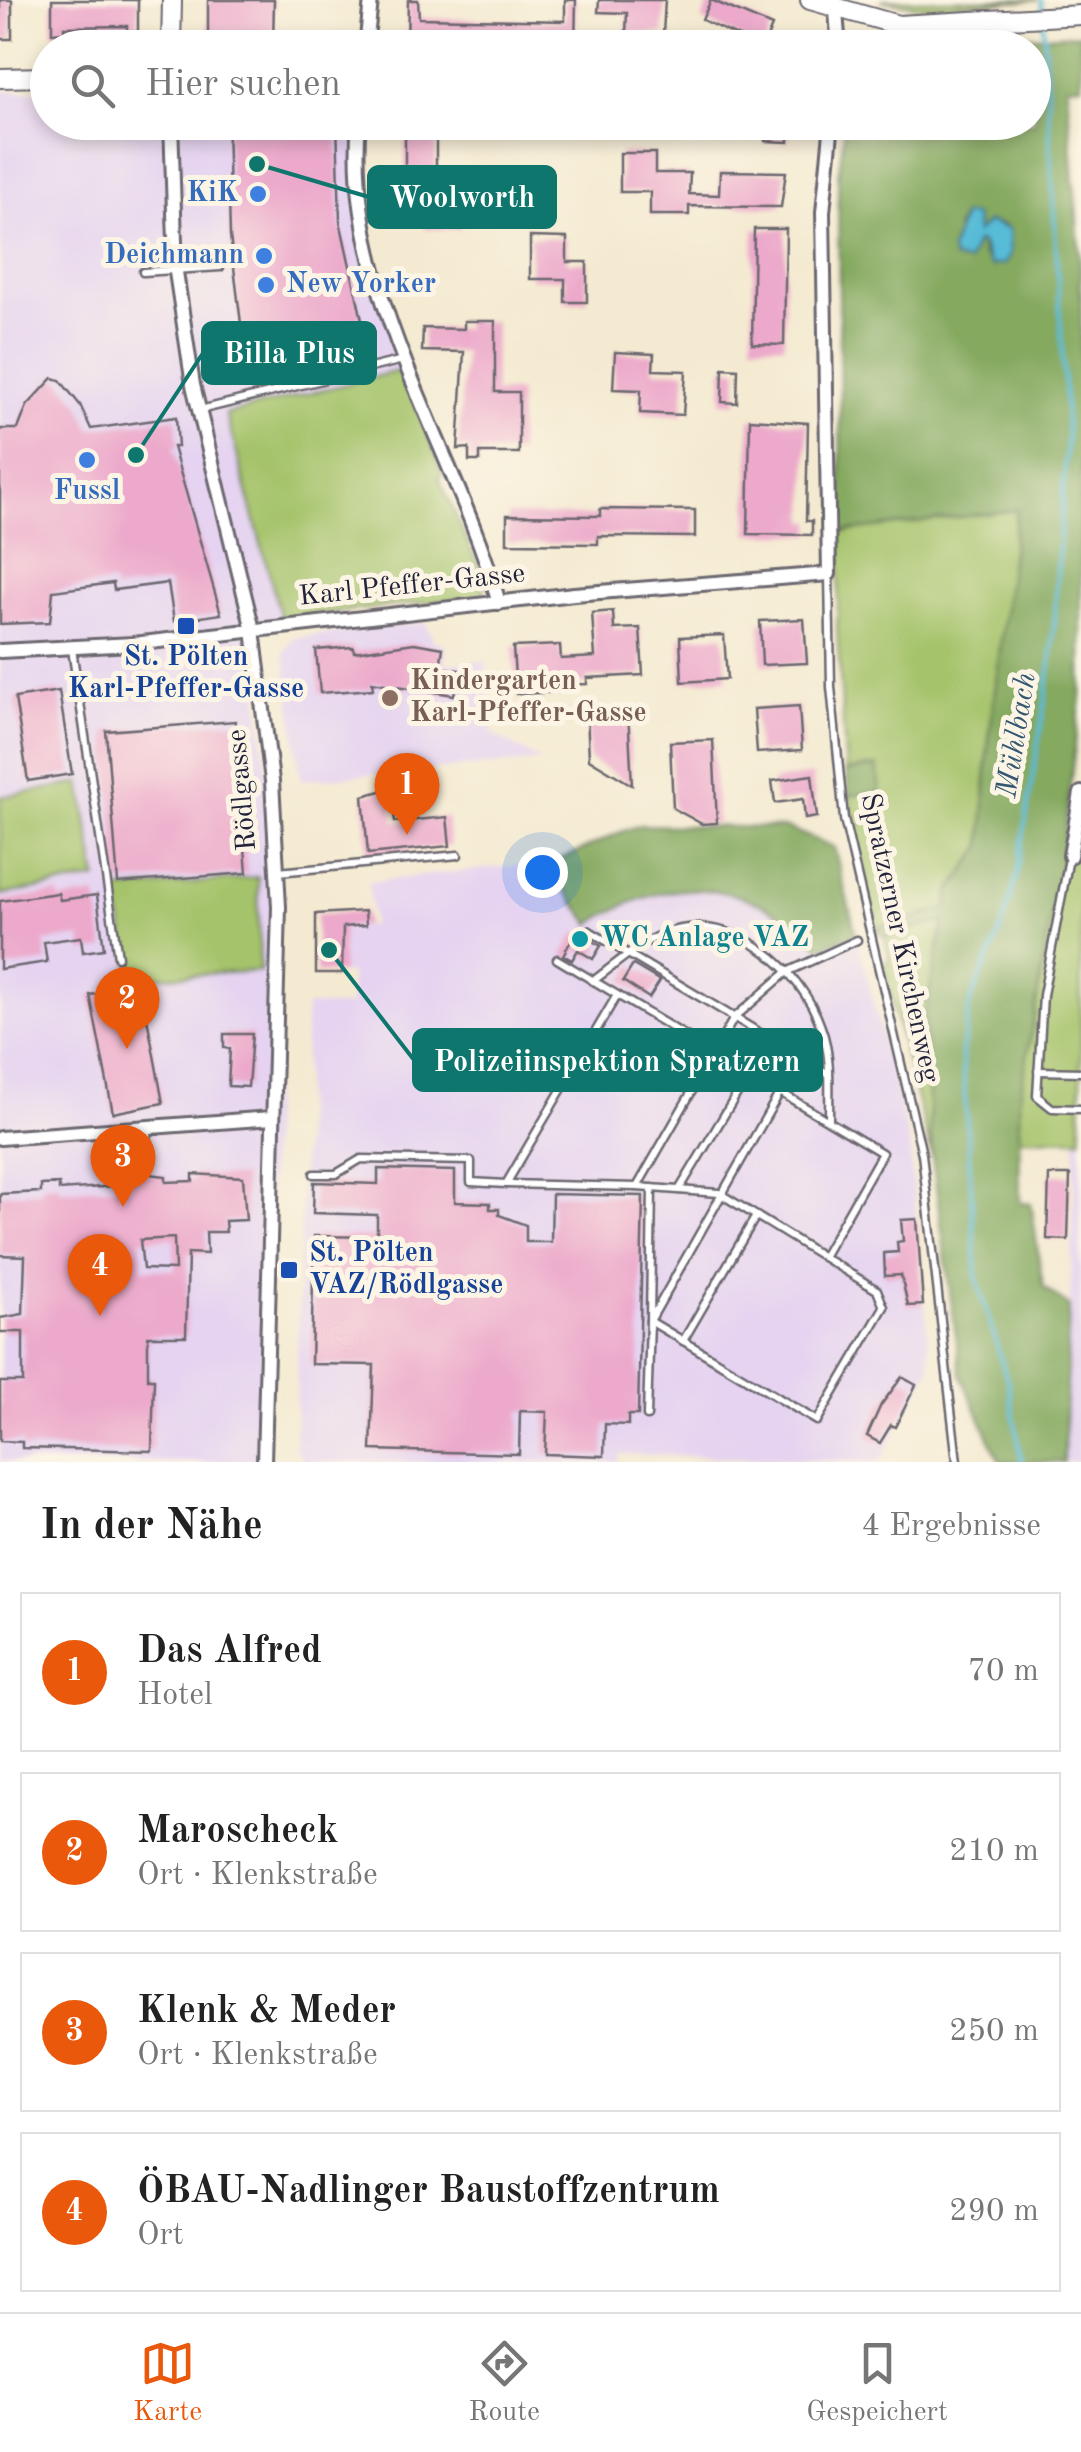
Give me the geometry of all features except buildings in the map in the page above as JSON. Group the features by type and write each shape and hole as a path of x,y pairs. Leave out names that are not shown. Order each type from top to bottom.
{"street":[{"path":"171,30 172,0"},
{"path":"368,30 371,0"},
{"path":"810,0 898,25 1081,15"},
{"path":"835,5 837,30"},
{"path":"0,78 30,77"},
{"name":"Rödlgasse","path":"172,140 176,272 199,411 253,630 272,781 277,872 264,1462"},
{"path":"359,140 360,191 403,360 482,544 499,603"},
{"name":"Spratzerner Kirchenweg","path":"829,574 823,212 830,140"},
{"name":"Karl Pfeffer-Gasse","path":"0,651 72,649 499,603 829,574"},
{"path":"1070,856 1081,793"},
{"path":"0,1138 272,1118"}],"lane":[{"path":"143,272 220,267"},
{"path":"199,411 403,360"},
{"name":"Spratzerner Kirchenweg","path":"829,574 832,687 844,819 922,1154 956,1462"},
{"path":"72,649 118,957"},
{"path":"277,872 458,854"},
{"path":"1070,856 1044,995 1037,1096 1052,1108 1081,1109"},
{"path":"593,981 652,938 675,930 704,929 754,944 786,972 822,1030 828,1074 828,1122"},
{"path":"588,930 828,1074"},
{"path":"637,1187 734,1018 786,972 857,940"},
{"path":"557,959 882,1153 822,1257"},
{"path":"506,1184 617,995"},
{"path":"1038,1071 1081,1072"},
{"path":"679,1190 749,1074"},
{"path":"650,1321 719,1193 780,1092"},
{"path":"146,1127 149,1160"},
{"path":"314,1174 336,1174 361,1159 471,1161 471,1182 719,1193 876,1290 884,1307 817,1421 650,1321"},
{"path":"647,1416 652,1188"},
{"path":"684,1341 756,1216"}],"shaded area":[{"path":"0,91 30,91 30,140 356,140 356,191 402,370 443,474 439,478 470,555 474,553 481,597 281,618 250,627 268,777 277,907 261,1462 0,1462"},
{"name":"Kindergarten Karl-Pfeffer-Gasse","path":"425,622 434,641 445,645 446,664 486,661 492,734 542,761 301,780 284,652 294,638"},
{"path":"641,825 787,828 834,847 909,1142 931,1368 880,1462 620,1454 618,1462 306,1462 295,1449 306,1006 350,1006 350,974 342,973 343,927 373,925 368,882 565,860 621,830"},
{"path":"1076,1139 1081,1139 1081,1462 1064,1462"}],"green space":[{"path":"881,0 1038,0 921,7"},
{"path":"1081,34 1081,85 1067,86 1081,276 1081,695 1062,855 1019,1102 1020,1202 1031,1203 1043,1287 1069,1306 1064,1462 1000,1462 961,1375 932,1157 924,1017 944,921 884,937 873,929 946,909 951,890 982,847 988,748 1017,510 841,532 838,177 843,140 1051,140 1051,35","holes":["963,215 976,223 976,233 988,222 1005,226 993,266 982,254 981,243 974,244 956,229"]},
{"path":"402,370 443,474 439,478 486,583 481,597 281,618 226,414"},
{"path":"1017,509 988,748 982,847 951,890 946,909 873,929 849,796 880,791 877,766 846,771 837,629 841,532"},
{"path":"877,766 880,791 849,796 846,771"},
{"path":"81,783 97,879 0,895 0,797"},
{"path":"641,825 787,828 834,847 856,934 821,948 768,908 711,891 681,890 651,896 591,924 544,863"},
{"path":"1062,855 1081,859 1081,1139 1019,1138 1019,1101"},
{"path":"258,877 260,971 132,978 116,890"},
{"path":"945,920 924,1017 932,1157 883,969 889,957 884,937"}],"water":[{"path":"963,215 975,216 976,233 988,222 1009,229 1010,253 1005,264 990,265 981,243 976,242 968,262 953,259 951,250"}],"waterway":[{"name":"Mühlbach","path":"1041,0 1042,12"},
{"name":"Mühlbach","path":"1043,22 1043,30"},
{"name":"Mühlbach","path":"1022,1462 1008,1383 977,1279 962,1053 970,1002 1001,930 1017,875 1051,663 1067,435 1050,140"}],"place":[{"name":"Woolworth","path":"257,164"},
{"name":"KiK","path":"258,194"},
{"name":"Deichmann","path":"264,256"},
{"name":"New Yorker","path":"266,285"},
{"name":"Billa Plus","path":"136,455"},
{"name":"Fussl","path":"87,460"},
{"name":"St. Pölten Karl-Pfeffer-Gasse","path":"186,626"},
{"name":"Kindergarten Karl-Pfeffer-Gasse","path":"390,698"},
{"name":"Das Alfred","path":"407,835"},
{"name":"WC Anlage VAZ","path":"580,939"},
{"name":"Polizeiinspektion Spratzern","path":"329,950"},
{"name":"Maroscheck","path":"127,1049"},
{"name":"Klenk & Meder","path":"123,1207"},
{"name":"St. Pölten VAZ/Rödlgasse","path":"289,1270"},
{"name":"ÖBAU-Nadlinger Baustoffzentrum","path":"100,1316"}]}
